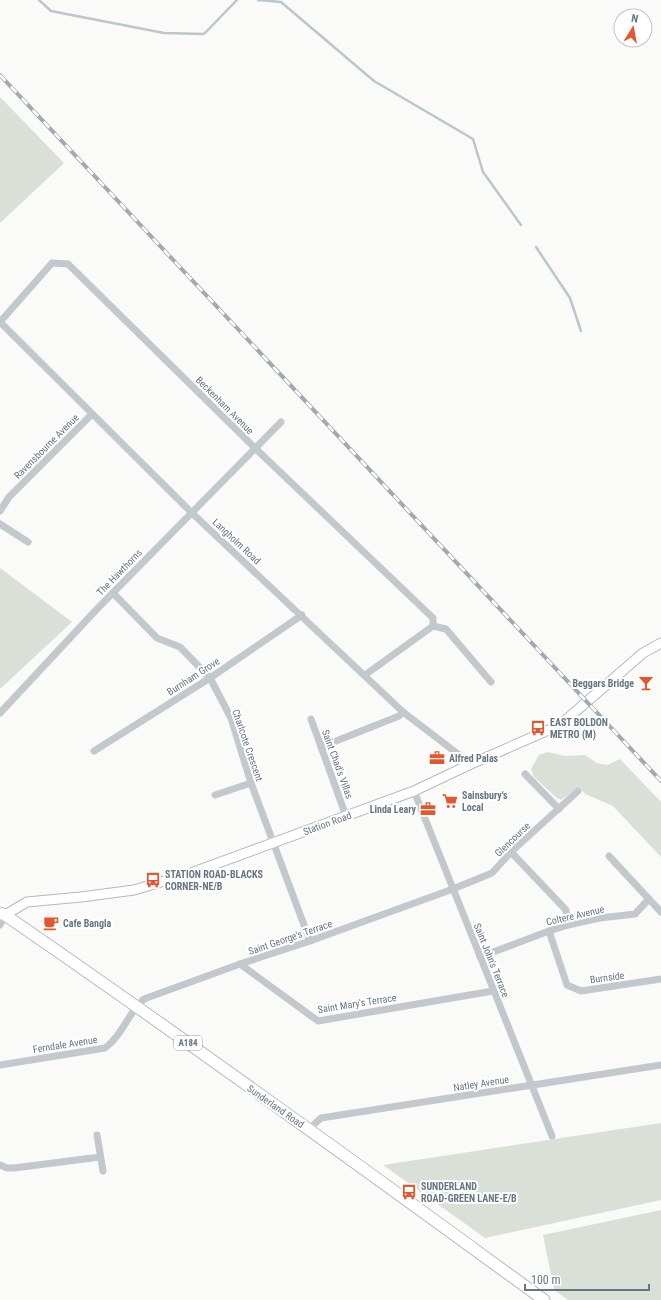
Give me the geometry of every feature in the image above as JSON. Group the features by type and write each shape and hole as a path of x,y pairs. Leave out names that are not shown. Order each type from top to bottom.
{"main road":[{"name":"Station Road","path":"2,918 28,902 134,890 191,873 414,791 560,725 644,653 661,643"},
{"name":"Sunderland Road","path":"2,918 136,1006 309,1129 544,1300"}],"street":[{"name":"Beckenham Avenue","path":"0,322 52,263 68,264 255,448 433,618 433,626"},
{"name":"Langholm Road","path":"0,322 192,513 403,712 471,764"},
{"name":"Ravensbourne Avenue","path":"0,511 9,497 92,414"},
{"name":"The Hawthorns","path":"0,713 112,593 281,422"},
{"path":"0,524 28,542"},
{"name":"Charlcote Crescent","path":"112,593 157,638 180,647 210,678 231,718 251,783 310,942"},
{"name":"Burnham Grove","path":"94,751 210,678 302,616"},
{"path":"365,675 433,626 446,629 491,682"},
{"path":"321,747 399,716 403,712"},
{"name":"Saint Chad's Villas","path":"311,719 346,816"},
{"path":"525,774 559,809"},
{"path":"215,795 251,783"},
{"name":"Saint John's Terrace","path":"414,791 552,1136"},
{"name":"Glencourse","path":"453,889 492,873 512,852 578,791"},
{"path":"512,852 566,910 568,925"},
{"path":"609,856 661,912"},
{"name":"Saint George's Terrace","path":"136,1006 144,999 240,964 310,942 453,889"},
{"name":"Coltere Avenue","path":"480,958 568,925 600,918 635,914 649,899"},
{"name":"Burnside","path":"549,931 567,985 581,991 661,979"},
{"name":"Saint Mary's Terrace","path":"240,964 318,1021 493,990"},
{"name":"Ferndale Avenue","path":"0,1065 105,1048 113,1042 136,1006"},
{"name":"Natley Avenue","path":"309,1129 321,1118 661,1065"},
{"path":"97,1135 103,1171"},
{"path":"0,1165 7,1168 14,1168 100,1157"}],"shaded area":[{"path":"0,97 64,163 0,223"},
{"path":"0,568 72,622 0,689"},
{"path":"548,752 565,756 585,755 597,763 607,765 620,759 661,802 661,857 613,806 585,794 579,787 561,800 534,777 531,769 539,755"},
{"path":"661,1123 661,1200 485,1238 383,1165"},
{"path":"661,1210 661,1300 568,1300 554,1290 543,1235"}],"waterway":[{"path":"39,0 51,11 164,33 204,34 237,0"},
{"path":"258,0 281,2 374,81 473,139 483,172 521,225"},
{"path":"536,247 570,298 581,331"}],"railway":[{"path":"0,75 661,781"}],"place":[{"name":"Beggars Bridge","path":"646,683"},
{"name":"EAST BOLDON METRO (M)","path":"538,728"},
{"name":"Alfred Palas","path":"437,758"},
{"name":"Sainsbury's Local","path":"450,801"},
{"name":"Linda Leary","path":"428,809"},
{"name":"STATION ROAD-BLACKS CORNER-NE/B","path":"153,880"},
{"name":"Cafe Bangla","path":"51,923"},
{"name":"SUNDERLAND ROAD-GREEN LANE-E/B","path":"409,1192"}]}
